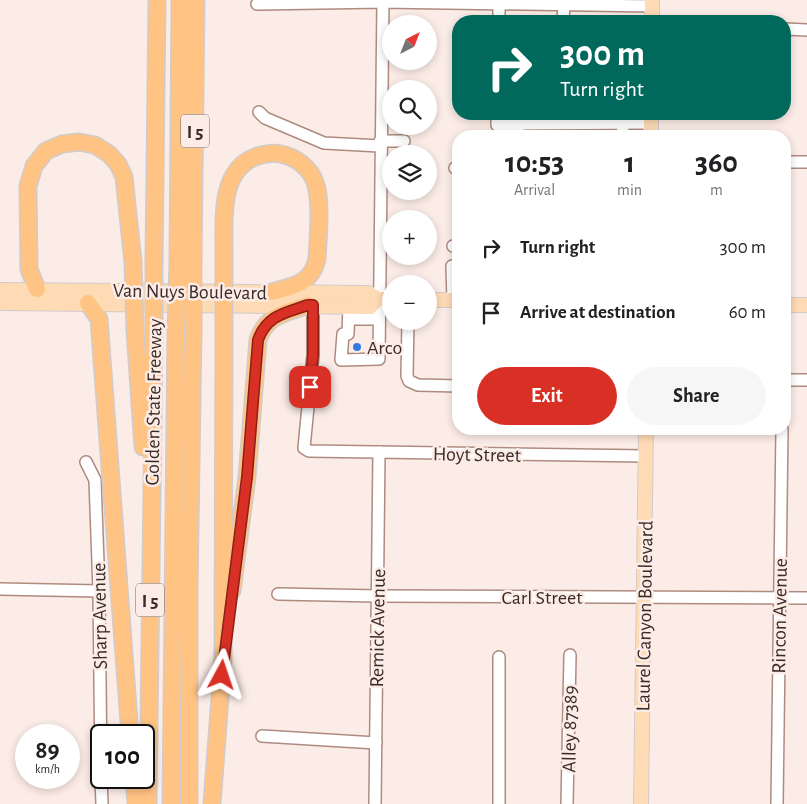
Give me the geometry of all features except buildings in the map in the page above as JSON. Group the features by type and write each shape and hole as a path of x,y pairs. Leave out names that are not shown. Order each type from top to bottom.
{"highway":[{"name":"Golden State Freeway","path":"148,804 157,0"},
{"path":"171,804 176,331 185,262 180,0"},
{"name":"Golden State Freeway","path":"188,804 193,330 185,262 196,0"},
{"path":"37,289 29,268 28,186 34,166 46,151 62,144 79,142 95,144 109,154 118,164 124,177 133,262 135,330 151,552"},
{"path":"223,658 225,198 236,171 248,160 265,153 281,154 296,160 309,170 316,183 318,203 317,258 311,276 295,286 272,292"},
{"path":"88,303 99,319 129,724"},
{"path":"212,804 223,658 247,477 258,340 262,330 272,319 310,305"},
{"path":"150,649 165,664 164,804"},
{"path":"135,789 136,804"}],"main road":[{"name":"Van Nuys Boulevard","path":"0,290 368,293 382,298"},
{"name":"Van Nuys Boulevard","path":"0,303 310,305 349,313 382,300"},
{"path":"437,300 452,300"},
{"path":"791,305 807,305"},
{"name":"Laurel Canyon Boulevard","path":"641,804 646,435"}],"street":[{"path":"383,1 380,143 384,275"},
{"path":"257,4 383,1 564,4 652,3"},
{"path":"498,15 499,3"},
{"path":"564,4 564,15"},
{"path":"791,29 807,30"},
{"path":"259,112 265,118 324,143 404,141"},
{"path":"497,120 497,125 563,120"},
{"path":"632,120 651,124"},
{"path":"518,124 518,130"},
{"path":"791,162 807,162"},
{"name":"Hoyt Street","path":"310,305 313,355 304,448 309,451 646,456"},
{"path":"378,319 349,313 348,334 342,334 341,360 379,359 378,319 382,308"},
{"path":"408,330 407,379 413,384 427,385 439,378 448,379 452,382"},
{"path":"791,380 807,380"},
{"name":"Rincon Avenue","path":"777,804 782,435"},
{"name":"Remick Avenue","path":"375,804 379,452"},
{"name":"Sharp Avenue","path":"86,462 95,480 99,591 100,724"},
{"path":"0,589 99,591"},
{"name":"Carl Street","path":"278,594 807,598"},
{"name":"Alley 87389","path":"567,804 570,655"},
{"path":"499,657 499,804"},
{"path":"262,736 376,743"},
{"path":"101,789 102,804"}],"place":[{"name":"Arco","path":"357,347"}],"route":[{"path":"222,675 247,477 258,340 262,330 272,319 308,305 313,305 313,355 310,387"}]}
